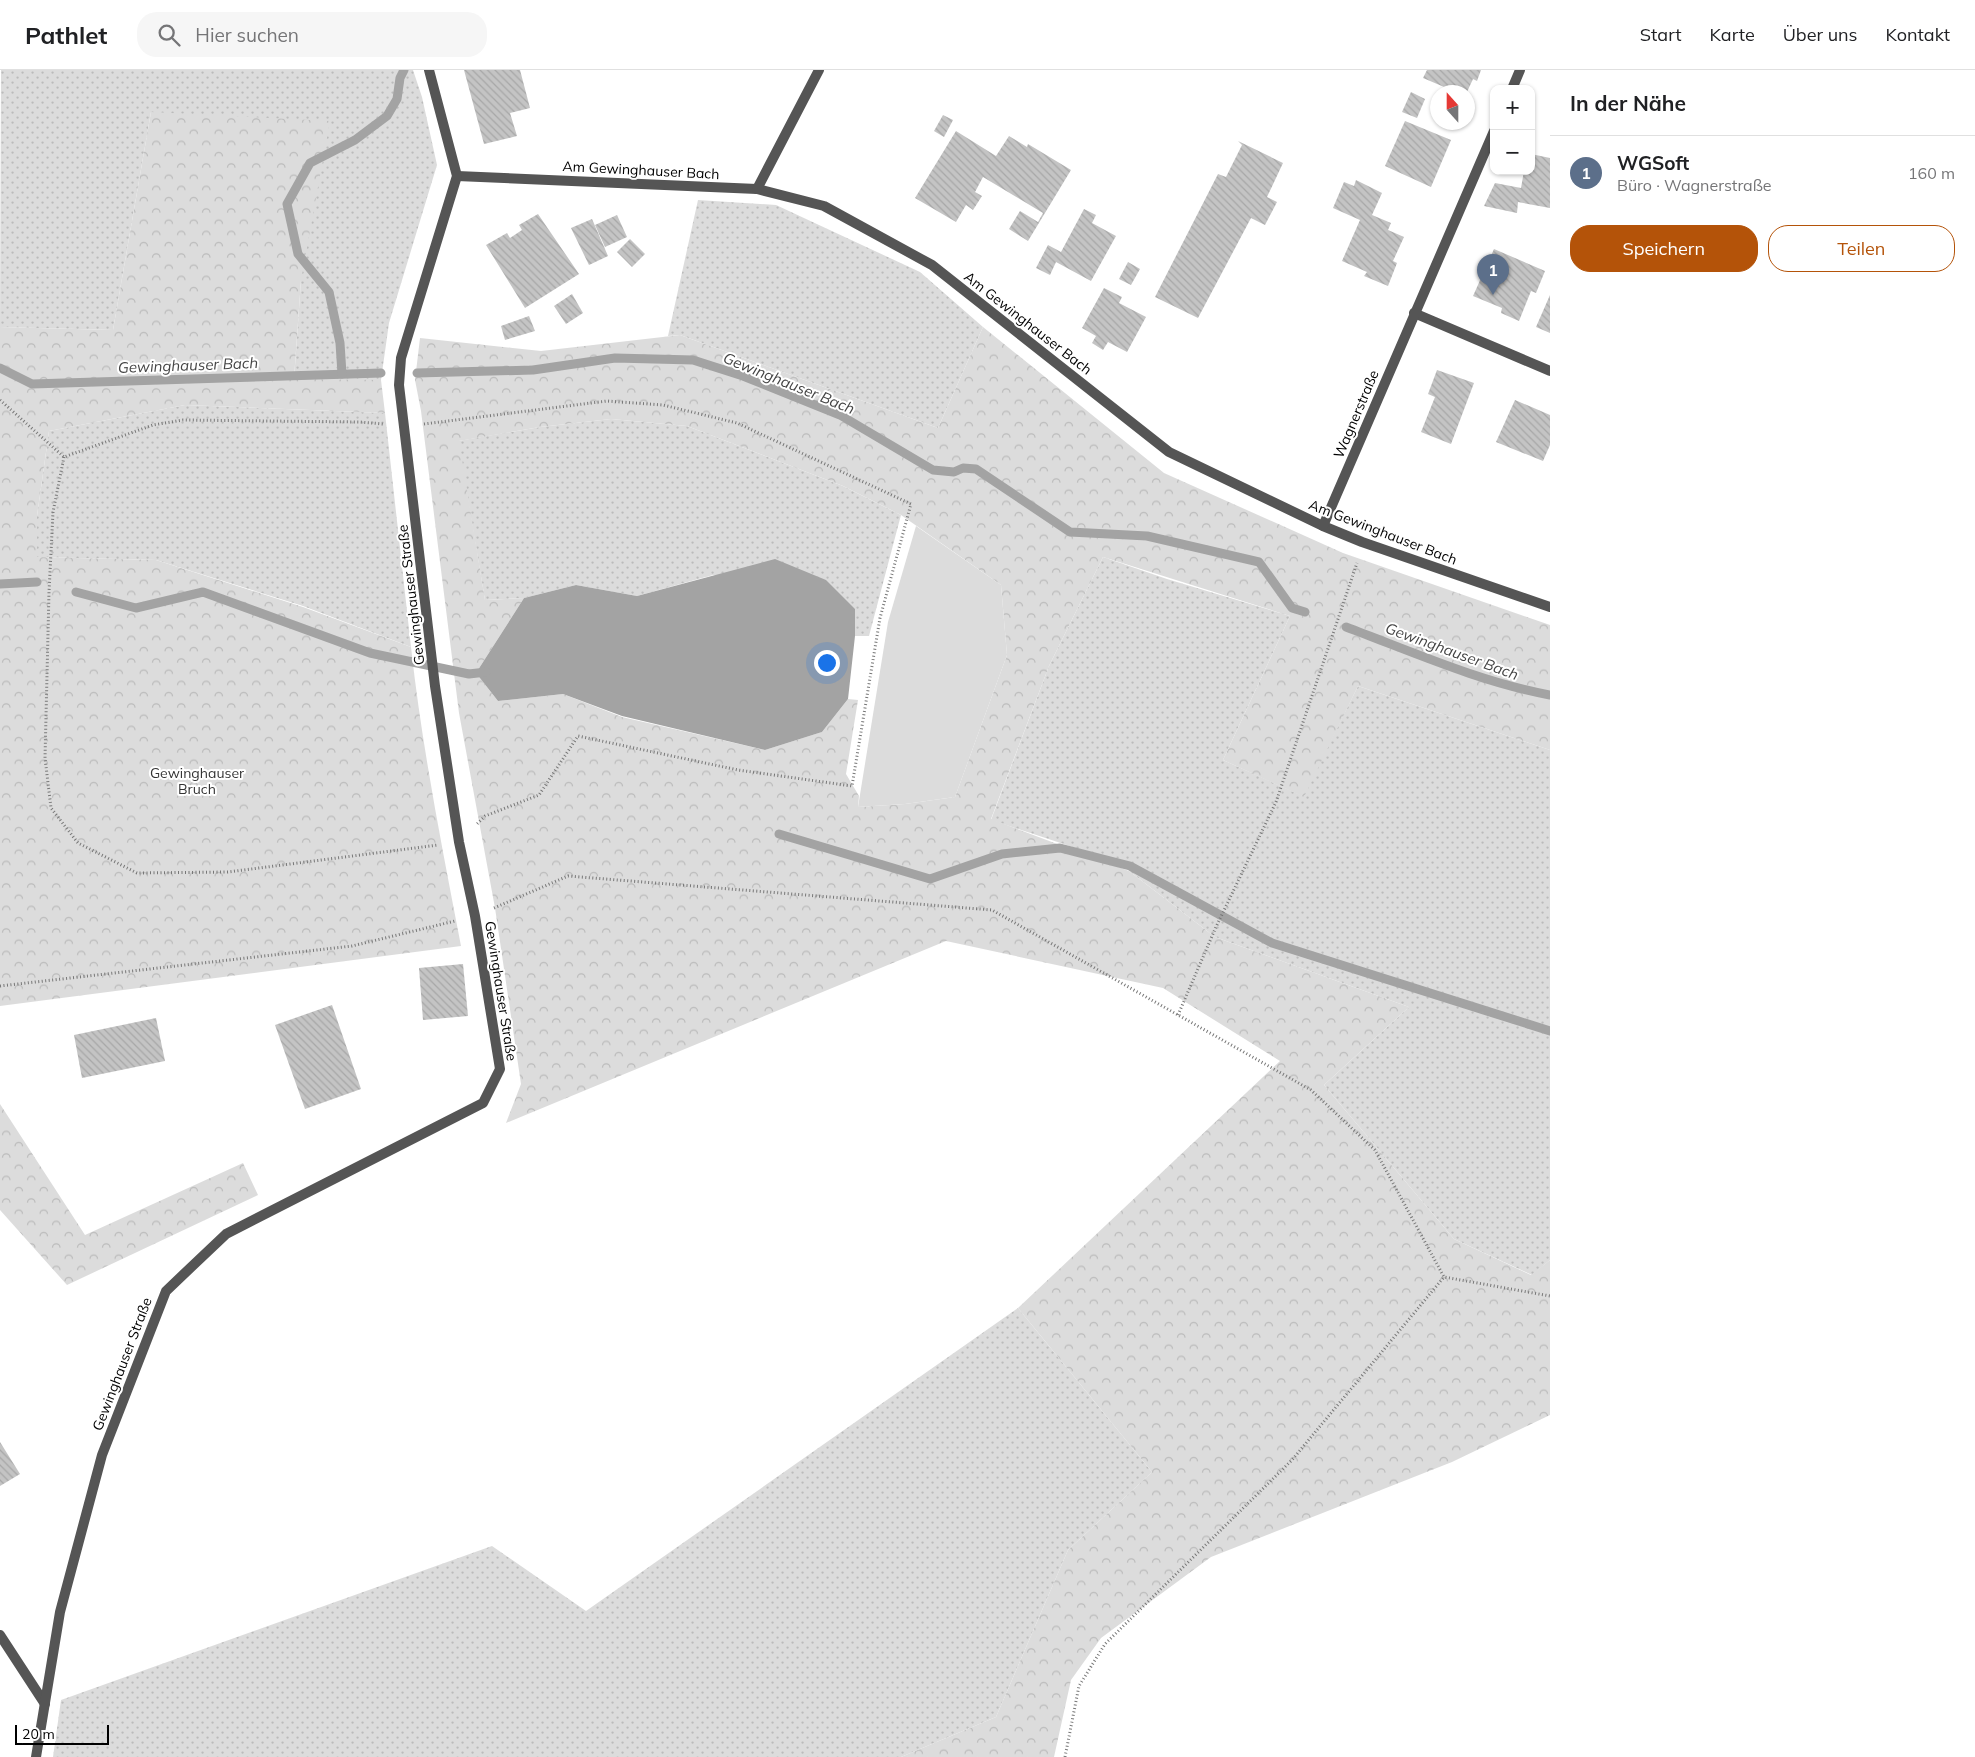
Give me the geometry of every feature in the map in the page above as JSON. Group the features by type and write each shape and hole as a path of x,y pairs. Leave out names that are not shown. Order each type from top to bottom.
{"street":[{"path":"429,70 458,176"},
{"path":"757,189 820,70"},
{"path":"1514,85 1520,70"},
{"name":"Wagnerstraße","path":"1323,526 1490,140"},
{"name":"Am Gewinghauser Bach","path":"458,176 757,189 824,206 932,265 1169,452 1323,526 1362,542 1550,606"},
{"name":"Gewinghauser Straße","path":"36,1757 60,1612 102,1455 166,1291 226,1234 482,1103 500,1070 475,916 459,842 435,686 399,385 401,358 458,176"},
{"path":"1414,313 1550,371"},
{"path":"0,1636 45,1704"}],"path":[{"path":"0,400 64,458"},
{"path":"607,401 663,405 736,423 912,504 880,618 852,786 738,770 578,736 539,795 485,816 459,842 228,872 137,873 78,843 51,808 45,758 49,592 53,512 64,458 153,425 183,420 360,422 405,426 607,401"},
{"path":"1178,1015 1216,927 1276,802 1356,569"},
{"path":"0,986 352,946 475,916 568,876 992,910 1310,1090 1375,1150 1444,1277"},
{"path":"1444,1277 1550,1296"},
{"path":"1065,1757 1079,1686 1106,1644 1292,1460 1444,1277"}],"green space":[{"path":"1,70 413,70 422,97 437,165 389,323 381,380 294,380 301,280 151,112 113,330 0,327"},
{"name":"Gewinghauser Bruch","path":"151,112 330,121 301,280 294,379 381,380 385,413 185,405 49,431 37,516 37,557 156,560 303,607 411,647 427,759 461,946 0,1006 0,327 113,330"},
{"path":"698,200 776,205 920,272 983,327 938,428 680,335 668,336"},
{"path":"983,327 1164,473 1343,553 1550,625 1550,750 1358,686 1304,797 1223,760 1290,616 1103,557 1049,666 991,819 1129,871 1215,937 1409,1007 1324,1085 1454,1239 1531,1275 1550,1260 1550,1415 1452,1462 1211,1557 1101,1638 1071,1680 1054,1757 901,1757 996,1717 1068,1550 1152,1472 1018,1308 1280,1061 1163,988 946,941 506,1123 521,1084 495,908 459,713 421,411 415,380 420,338 541,351 680,335 938,428","holes":["611,419 687,426 843,486 901,515 1001,585 1007,655 955,797 905,804 858,807 859,796 846,774 858,700 848,699 822,732 765,750 622,717 563,694 498,701 476,673 524,598 485,600 459,441 540,427"]},
{"path":"185,405 385,413 411,647 303,606 156,560 37,557 37,516 49,431"},
{"path":"611,419 687,426 843,486 901,515 869,636 855,636 855,609 713,575 637,596 576,585 524,598 485,600 458,441 540,427"},
{"path":"916,526 1001,585 1007,655 955,797 905,804 858,807 888,622"},
{"path":"1103,557 1167,579 1290,616 1223,760 1303,796 1358,686 1550,750 1550,1260 1532,1275 1454,1239 1324,1085 1409,1007 1215,937 1129,871 1130,866 991,820 1049,666"},
{"path":"0,1104 85,1235 243,1163 258,1195 67,1285 0,1210"},
{"path":"1018,1308 1152,1472 1068,1550 996,1717 901,1757 53,1757 61,1700 492,1546 586,1611"}],"shaded area":[{"path":"775,559 826,580 855,609 855,636 848,699 822,732 765,750 622,716 563,694 498,701 476,673 524,598 576,585 637,596"}],"building":[{"path":"464,70 520,70 530,108 510,113 517,136 484,144"},
{"path":"1427,70 1481,70 1477,81 1473,79 1470,85 1440,85 1423,78"},
{"path":"1411,92 1425,99 1417,118 1402,112"},
{"path":"943,115 953,120 944,137 934,131"},
{"path":"1405,121 1451,140 1431,187 1385,166"},
{"path":"956,131 996,156 1009,136 1027,147 1028,144 1071,170 1028,241 1009,229 1020,211 1038,222 1043,213 983,177 975,192 982,196 973,210 966,205 956,222 915,198"},
{"path":"1238,141 1283,163 1267,197 1277,202 1265,225 1251,218 1198,318 1155,297 1218,174 1226,177 1242,145"},
{"path":"1535,155 1550,158 1550,208 1518,202 1517,213 1484,206 1495,183 1521,188 1523,175 1535,175"},
{"path":"1356,180 1382,193 1372,215 1391,223 1388,230 1404,237 1393,261 1397,263 1388,286 1364,276 1367,272 1342,261 1360,220 1333,208 1344,182 1354,186"},
{"path":"1084,209 1096,215 1092,223 1116,236 1091,281 1056,262 1050,275 1036,268 1048,245 1061,252"},
{"path":"538,214 579,274 525,308 486,245 507,233 510,238 522,230 519,225"},
{"path":"617,215 627,237 605,247 595,225"},
{"path":"592,219 608,256 589,265 571,228"},
{"path":"630,239 645,254 632,267 617,252"},
{"path":"1494,249 1545,271 1536,293 1531,291 1519,321 1501,313 1502,308 1473,296"},
{"path":"1128,262 1140,269 1131,285 1119,279"},
{"path":"1104,288 1122,297 1119,303 1146,317 1127,352 1108,342 1103,350 1092,343 1096,336 1082,328"},
{"path":"572,294 583,313 566,324 554,306"},
{"path":"1550,295 1550,333 1536,327"},
{"path":"529,316 535,331 505,340 501,326"},
{"path":"1437,370 1474,383 1451,444 1421,432 1435,397 1428,394"},
{"path":"1515,400 1550,415 1550,445 1543,461 1496,442"},
{"path":"463,964 468,1016 423,1020 419,968"},
{"path":"332,1005 361,1089 305,1109 275,1025"},
{"path":"156,1018 165,1061 82,1078 74,1035"},
{"path":"0,1442 20,1474 0,1486"}],"waterway":[{"path":"342,374 340,343 329,292 298,254 287,204 310,163 355,140 387,116 397,99 400,78 404,70"},
{"name":"Gewinghauser Bach","path":"417,373 533,370 615,358 693,360 743,376 840,415 933,470 954,472 963,468 976,469 1070,532 1147,536 1259,562 1292,608 1305,612"},
{"name":"Gewinghauser Bach","path":"0,368 32,384 381,373"},
{"path":"0,584 37,582"},
{"path":"76,592 136,608 203,592 370,653 469,674 486,672"},
{"name":"Gewinghauser Bach","path":"1346,627 1472,674 1550,695"},
{"path":"779,834 930,879 1002,854 1060,848 1130,866 1272,943 1550,1031"}],"place":[{"name":"WGSoft","path":"1493,295"}]}
